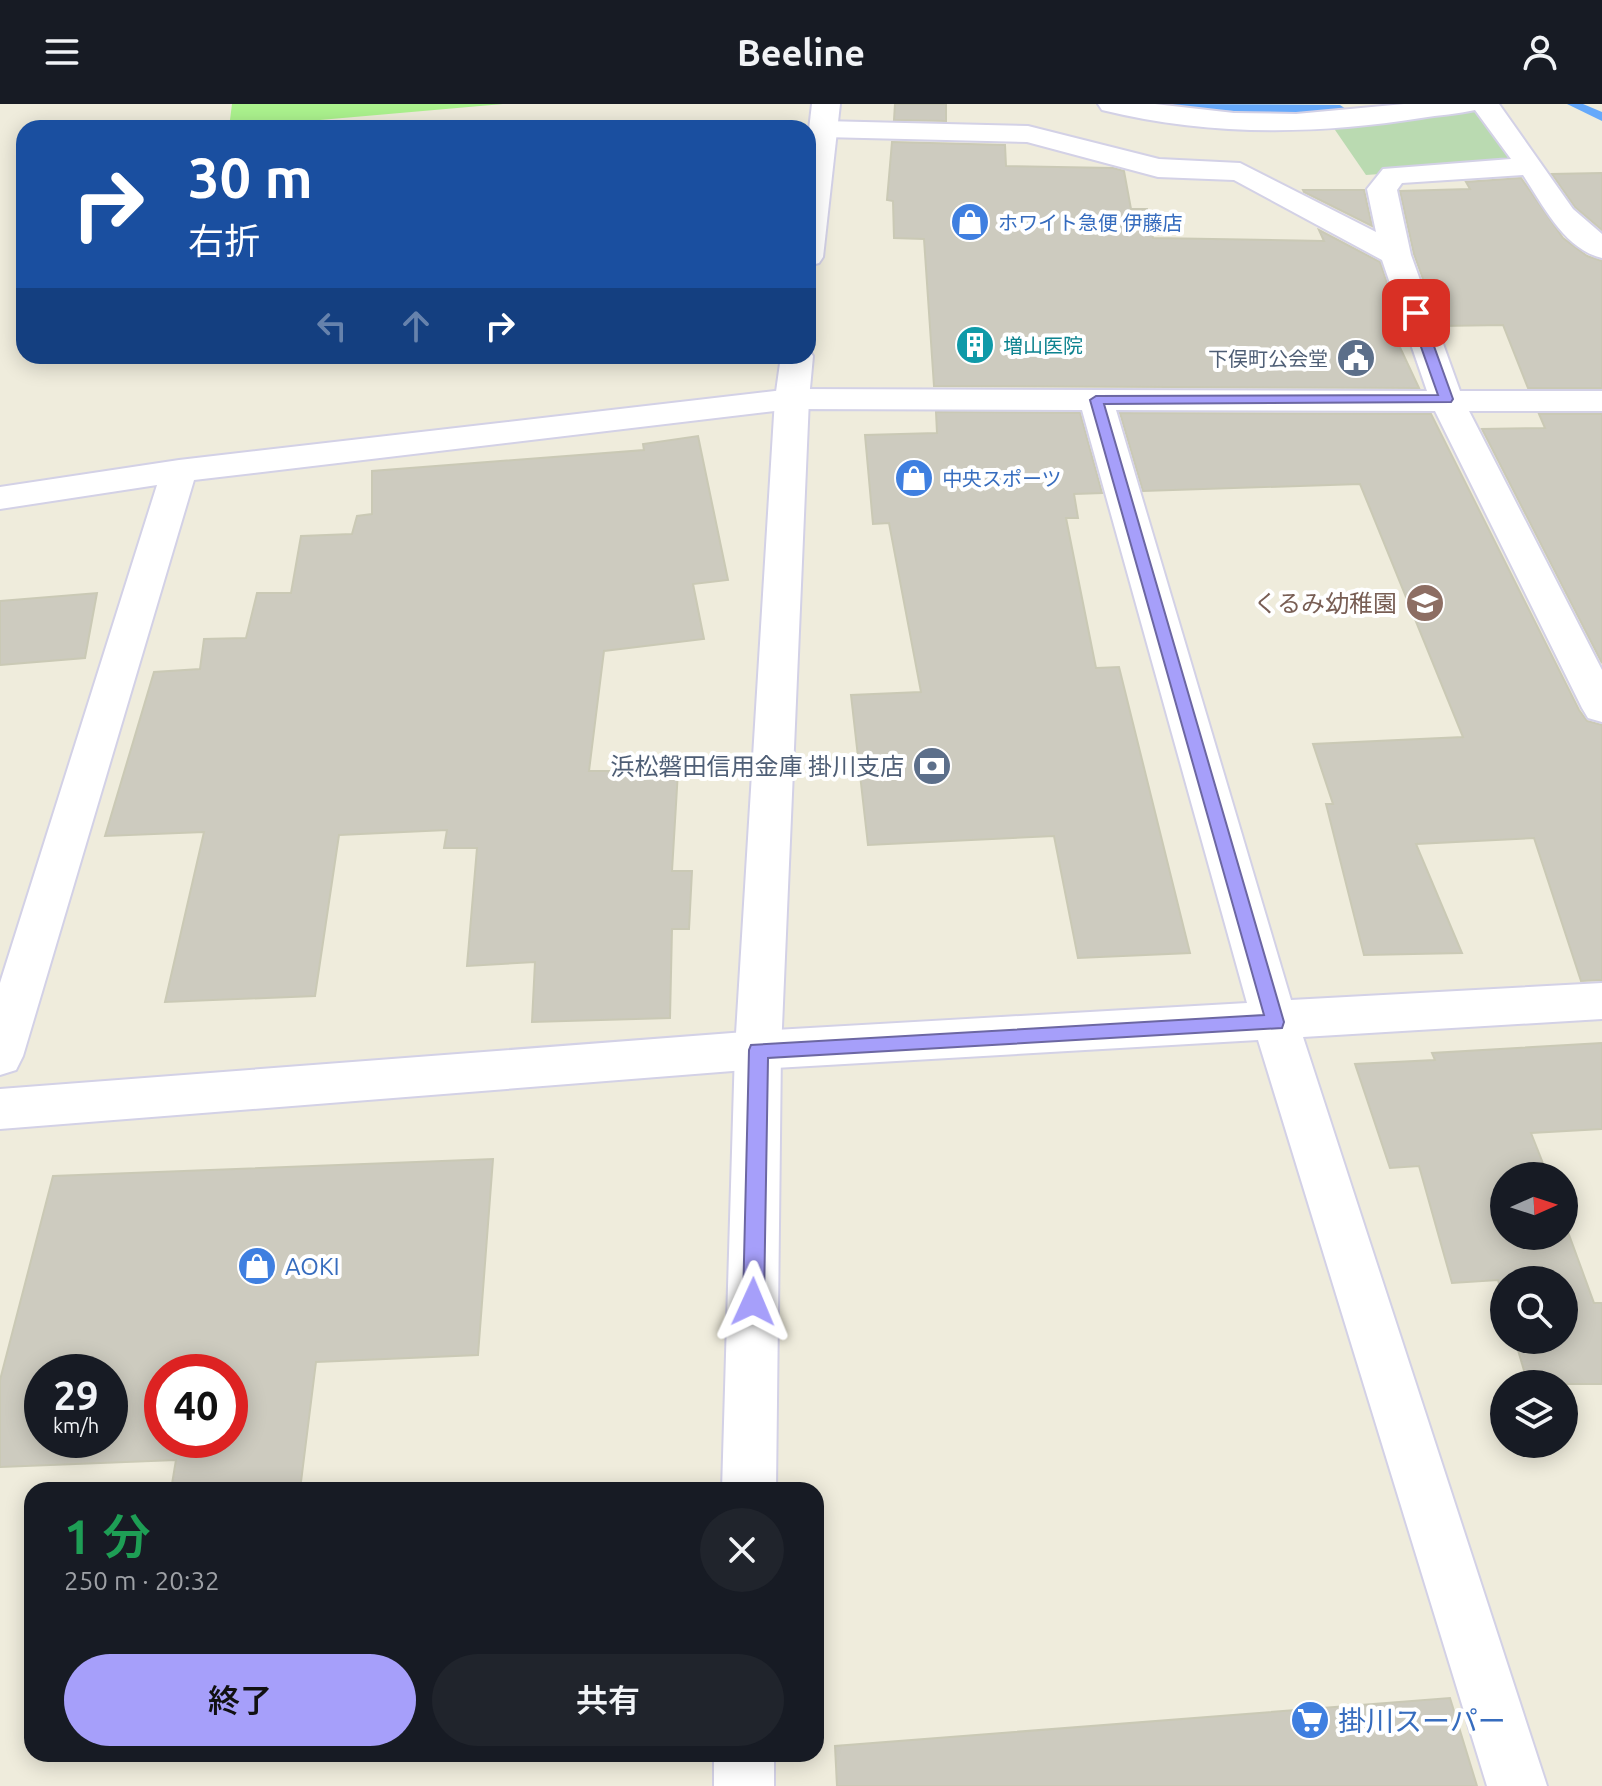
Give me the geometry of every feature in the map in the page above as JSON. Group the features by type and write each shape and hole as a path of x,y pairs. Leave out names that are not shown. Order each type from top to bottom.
{"street":[{"path":"1112,104 1309,121 1354,112 1466,104"},
{"path":"1485,104 1531,166 1562,215 1602,249"},
{"path":"816,186 824,116 1028,134 1158,168 1240,172 1396,255"},
{"path":"1531,166 1393,175 1382,189 1396,255 1446,399 1602,708"},
{"path":"749,1482 758,1050 796,364"},
{"path":"0,498 179,471 792,399 1602,401"},
{"path":"1096,400 1275,1022 1517,1786"},
{"path":"0,1056 179,471"},
{"path":"0,1109 758,1050 1602,1001"},
{"path":"744,1762 744,1786"}],"green space":[{"path":"232,104 503,104 320,120 230,120"},
{"path":"1478,109 1519,164 1366,175 1333,127 1360,127"}],"building":[{"path":"895,104 946,104 946,121 894,120"},
{"path":"892,142 1005,145 1006,166 1113,168 1124,171 1131,209 1147,209 1153,238 1324,241 1319,230 1380,262 1401,326 1390,326 1419,388 934,386 924,239 894,238 893,201 887,200"},
{"path":"1602,173 1602,230 1575,207 1552,174"},
{"path":"1521,178 1563,238 1587,256 1602,261 1602,388 1528,388 1503,325 1440,326 1414,254 1400,191 1470,189 1466,182"},
{"path":"1364,190 1372,226 1304,192"},
{"path":"936,412 1080,413 1102,493 1074,494 1078,518 1066,518 1096,668 1119,667 1190,953 1078,958 1054,836 868,845 851,695 921,692 889,523 873,524 865,435 937,433"},
{"path":"1120,413 1431,414 1579,710 1587,721 1602,725 1602,980 1581,981 1534,838 1416,844 1462,953 1364,955 1326,804 1333,804 1313,744 1463,737 1360,484 1143,491"},
{"path":"1539,414 1602,414 1602,663 1482,429 1545,428"},
{"path":"698,436 728,580 693,584 704,639 604,651 589,771 678,771 672,871 692,871 689,929 672,929 670,1018 532,1022 535,962 467,966 477,848 444,848 447,830 339,835 315,996 165,1002 204,832 105,836 154,672 200,669 204,639 246,638 257,593 291,593 301,536 352,534 357,516 372,514 372,471 644,450 643,444"},
{"path":"97,593 85,658 0,665 0,601"},
{"path":"1602,1043 1602,1129 1531,1133 1542,1162 1490,1162 1490,1250 1575,1250 1594,1303 1602,1303 1602,1384 1578,1384 1578,1370 1524,1370 1519,1354 1578,1354 1578,1266 1490,1266 1490,1281 1452,1283 1419,1166 1390,1168 1355,1064 1435,1060 1432,1053"},
{"name":"AOKI","path":"493,1159 478,1355 316,1362 301,1482 172,1482 176,1460 0,1467 0,1380 53,1176"},
{"name":"掛川スーパー","path":"1450,1698 1477,1786 837,1786 835,1746"}],"waterway":[{"path":"1175,104 1290,110 1340,109"},
{"path":"1573,104 1602,117"}],"place":[{"name":"ホワイト急便 伊藤店","path":"970,222"},
{"name":"増山医院","path":"975,345"},
{"name":"下俣町公会堂","path":"1356,358"},
{"name":"中央スポーツ","path":"914,478"},
{"name":"くるみ幼稚園","path":"1425,603"},
{"name":"浜松磐田信用金庫 掛川支店","path":"932,766"},
{"name":"AOKI","path":"257,1266"},
{"name":"掛川スーパー","path":"1310,1720"}],"route":[{"path":"753,1302 758,1050 1275,1022 1096,400 1446,399 1416,313"}]}
